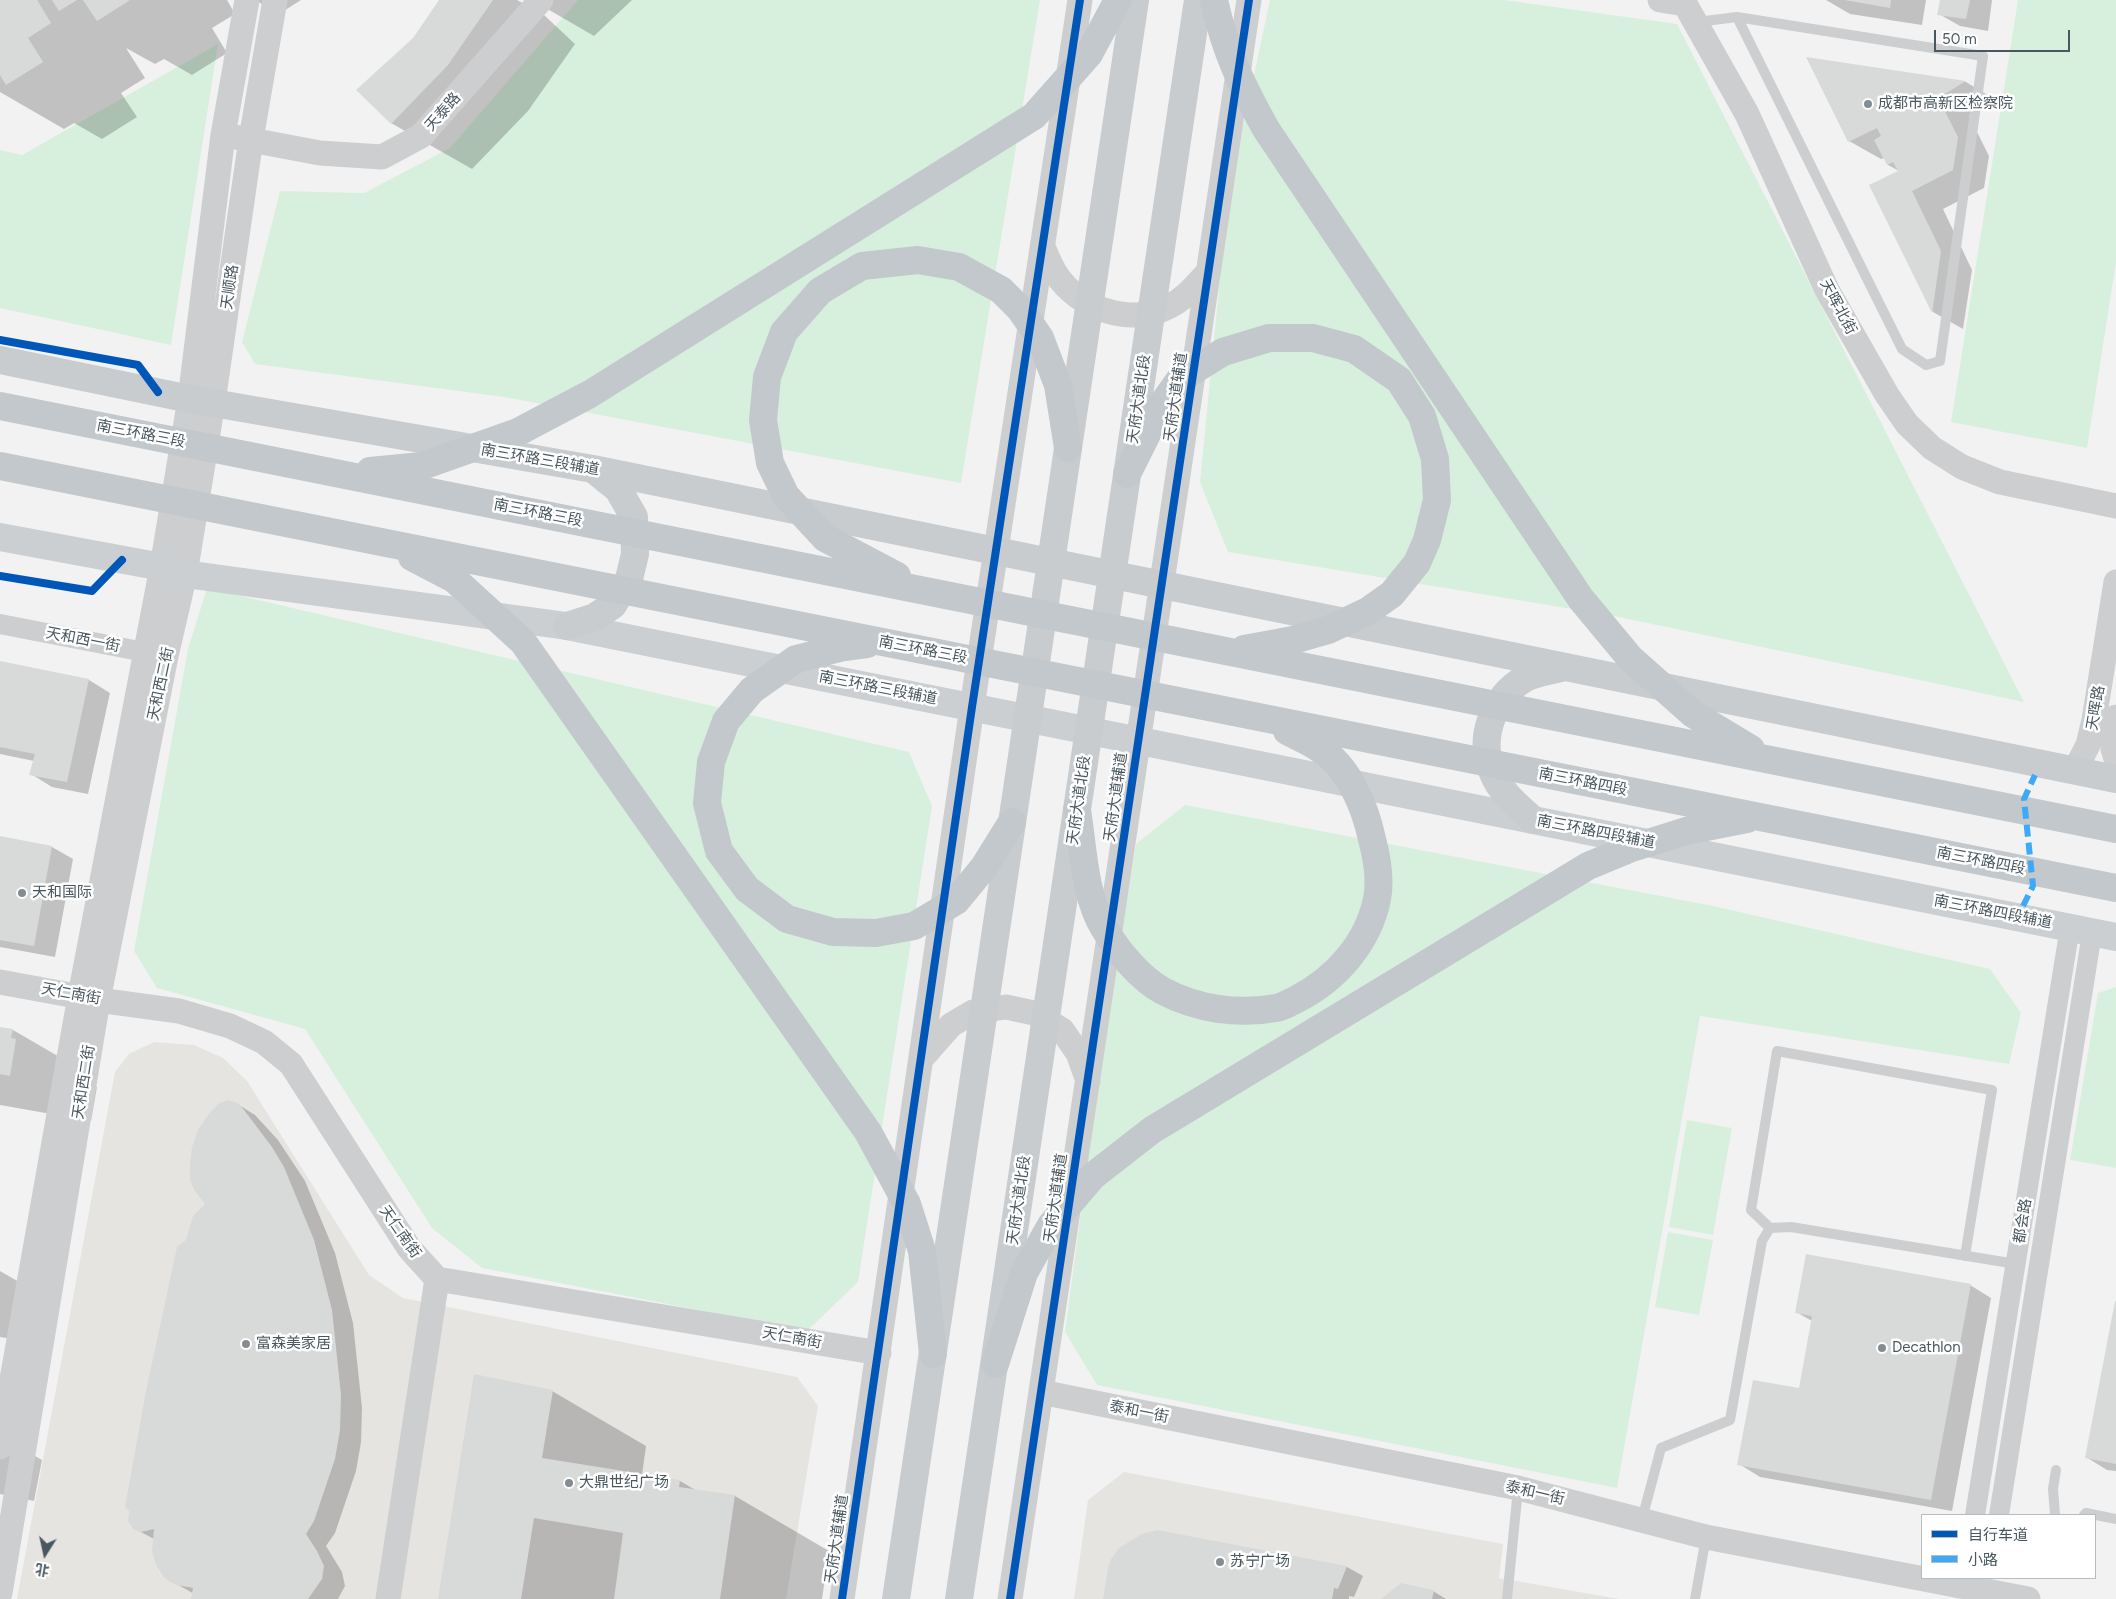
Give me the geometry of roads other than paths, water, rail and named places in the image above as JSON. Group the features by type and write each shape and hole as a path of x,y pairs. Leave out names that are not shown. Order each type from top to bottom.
{"highway":[{"path":"339,474 422,466 518,432 590,394 1034,116 1089,54 1118,0"},
{"path":"1214,0 1222,36 1242,87 1266,129 1581,599 1630,658 1693,714 1768,759"},
{"path":"923,590 825,538 786,496 770,463 763,420 767,377 784,332 820,291 862,266 918,260 959,267 1001,290 1020,308 1040,338 1058,385 1068,448"},
{"path":"1127,474 1161,406 1181,378 1223,352 1269,338 1313,338 1354,349 1399,380 1422,416 1435,459 1437,500 1427,540 1417,563 1392,594 1368,611 1328,630 1292,640 1230,652"},
{"name":"南三环路三段","path":"0,406 1230,652"},
{"name":"南三环路三段","path":"0,466 1051,676"},
{"path":"381,542 454,579 523,642 868,1132 907,1204 922,1251 933,1354"},
{"path":"884,642 844,647 796,659 752,690 726,721 711,762 707,803 720,851 747,889 787,919 833,932 876,934 914,926 956,901 984,867 1012,822"},
{"path":"1230,652 2113,828"},
{"name":"南三环路四段","path":"1051,676 2108,886"},
{"path":"1077,810 1090,892 1103,927 1134,968 1161,990 1199,1006 1244,1012 1278,1008 1315,990 1341,968 1364,937 1377,898 1378,862 1370,827 1360,801 1343,770 1322,750 1261,718"},
{"path":"995,1364 1024,1272 1051,1225 1093,1176 1152,1130 1588,866 1629,849 1686,832 1760,817"}],"main road":[{"path":"896,1599 1135,0"},
{"name":"天府大道北段","path":"959,1599 1198,0"},
{"name":"南三环路三段辅道","path":"0,360 201,400 593,469 2116,779"},
{"path":"567,626 596,617 613,605 629,579 635,554 634,517 618,489 593,469"},
{"name":"南三环路三段辅道","path":"0,537 174,570 567,626 1075,728"},
{"path":"1533,820 1505,794 1492,773 1486,743 1491,719 1507,693 1525,678 1565,667"},
{"name":"南三环路四段辅道","path":"1075,728 2093,932"}],"street":[{"name":"天顺路","path":"201,400 223,135 247,0"},
{"name":"天顺路","path":"174,570 201,400 251,139 274,0"},
{"name":"天泰路","path":"223,135 320,153 382,157 421,136 541,0"},
{"name":"天府大道辅道","path":"842,1599 972,707 1080,0"},
{"name":"天府大道辅道","path":"1010,1599 1249,0"},
{"path":"1660,0 1689,8"},
{"name":"天晖北街","path":"1689,8 1747,114 1827,290 1887,396 1907,424 1932,448 1962,467 2000,482 2116,506"},
{"path":"1042,247 1056,274 1073,294 1101,310 1129,315 1149,314 1169,307 1189,294 1208,272"},
{"name":"天和西二街","path":"0,1447 174,570"},
{"name":"天晖路","path":"2075,770 2088,745 2094,720 2116,582"},
{"name":"天和西一街","path":"0,624 156,654"},
{"name":"天晖路","path":"2116,717 2113,749 2116,759"},
{"name":"都会路","path":"1999,1514 1997,1456 2016,1264 2093,932"},
{"name":"都会路","path":"1975,1514 1997,1456 2093,932"},
{"name":"天仁南街","path":"0,982 89,998 179,1011 230,1026 264,1042 291,1064 409,1248 438,1278 879,1353"},
{"name":"天和西二街","path":"0,1593 89,998"},
{"path":"922,1058 951,1025 973,1012 1006,1007 1034,1013 1062,1030 1078,1053 1088,1081"},
{"path":"388,1599 438,1278"},
{"name":"泰和一街","path":"1041,1392 1518,1488 1642,1518 1706,1536 1921,1578"},
{"name":"泰和一街","path":"1928,1579 2028,1599"}],"lane":[{"path":"1689,8 1983,56 1940,361 1926,366 1902,349 1737,17"},
{"path":"1965,1256 1992,1090 1777,1051 1751,1210 1770,1228 1791,1227 1965,1256 2016,1264"},
{"path":"1642,1518 1661,1448 1730,1420 1762,1241 1770,1228"},
{"path":"2055,1514 2053,1489 2056,1470"},
{"path":"1507,1599 1518,1488"},
{"path":"2096,1515 2116,1519"},
{"path":"1695,1599 1706,1536"}],"place":[{"name":"成都市高新区检察院","path":"1868,104"},
{"name":"天和国际","path":"22,893"},
{"name":"富森美家居","path":"246,1344"},
{"name":"Decathlon","path":"1882,1348"},
{"name":"大鼎世纪广场","path":"569,1483"},
{"name":"苏宁广场","path":"1220,1562"}]}
